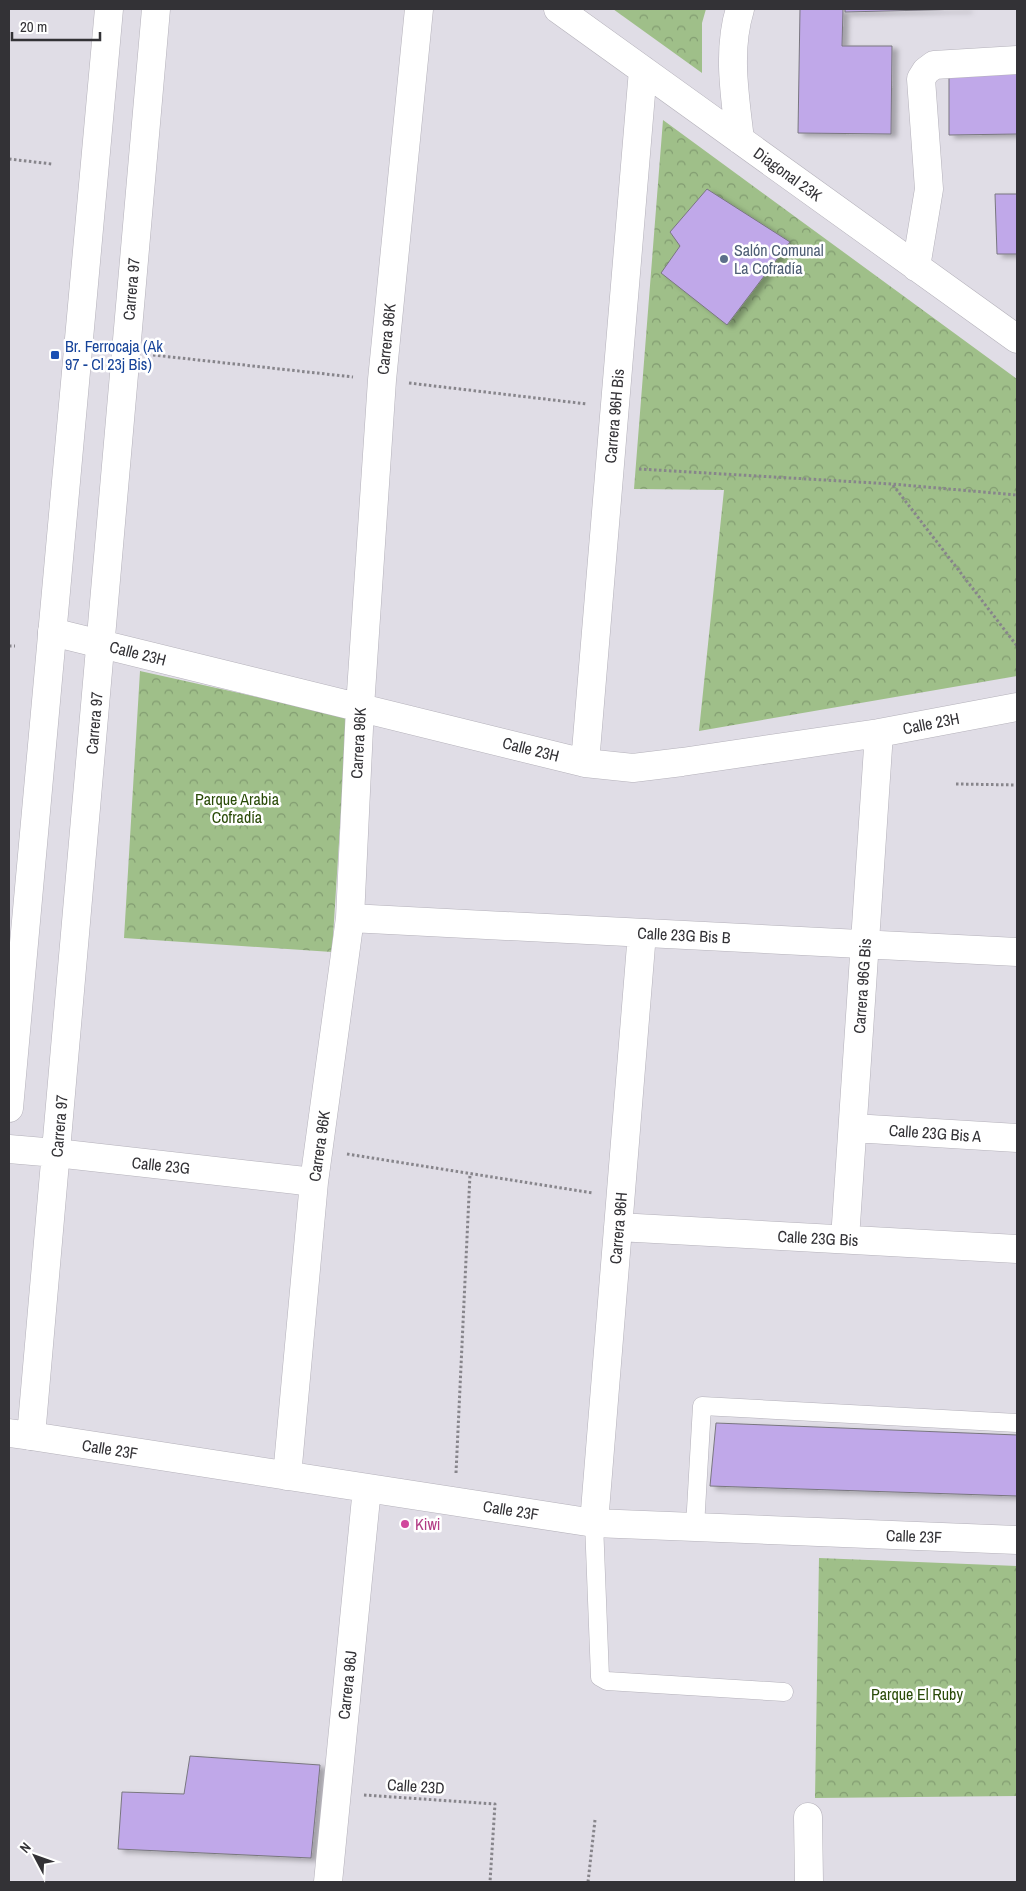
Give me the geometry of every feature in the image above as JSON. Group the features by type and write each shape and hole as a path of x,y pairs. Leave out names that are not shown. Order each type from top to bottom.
{"street":[{"path":"9,1108 109,9"},
{"name":"Carrera 97","path":"20,1435 56,1153 156,9"},
{"name":"Carrera 96K","path":"287,1476 314,1182 350,918 360,707 382,380 419,9"},
{"name":"Diagonal 23K","path":"558,9 1017,339"},
{"path":"740,9 737,20 732,70 740,140"},
{"path":"916,267 929,189 921,79 926,71 934,65 1017,60"},
{"name":"Carrera 96H Bis","path":"585,763 643,70"},
{"name":"Calle 23H","path":"52,632 585,763 633,768 879,733 1017,707"},
{"name":"Carrera 96G Bis","path":"845,1239 879,733"},
{"name":"Calle 23G Bis B","path":"350,918 1017,952"},
{"name":"Carrera 96H","path":"594,1523 642,933"},
{"name":"Calle 23G Bis A","path":"853,1128 1017,1138"},
{"name":"Calle 23G","path":"9,1149 314,1182"},
{"name":"Calle 23G Bis","path":"618,1227 1017,1249"},
{"name":"Calle 23F","path":"20,1435 594,1523 1017,1540"},
{"name":"Carrera 96J","path":"328,1882 367,1488"},
{"path":"808,1817 809,1882"}],"lane":[{"path":"695,1527 702,1406 1017,1422"},
{"path":"594,1523 600,1677 607,1681 784,1692"}],"path":[{"path":"9,159 52,164"},
{"path":"610,467 892,484 1017,495"},
{"path":"892,484 1017,646"},
{"path":"9,646 14,646"},
{"path":"956,784 1017,785"},
{"path":"319,1150 621,1198"},
{"path":"454,1501 470,1174"},
{"name":"Calle 23D","path":"336,1793 495,1804 490,1882"},
{"path":"588,1882 596,1820"}],"green space":[{"path":"613,9 706,9 702,23 702,73"},
{"path":"663,120 1017,379 1017,676 699,731 724,490 634,489"},
{"name":"Parque Arabia Cofradía","path":"140,671 347,717 332,952 124,938"},
{"name":"Parque El Ruby","path":"819,1558 1017,1566 1017,1796 815,1798"}],"building":[{"path":"800,9 843,9 842,46 892,46 891,134 798,133"},
{"path":"845,9 967,9 845,12"},
{"path":"1017,73 1017,134 949,135 949,74"},
{"name":"Salón Comunal La Cofradía","path":"707,189 790,242 727,325 661,273 680,246 670,232"},
{"path":"995,194 1017,194 1017,254 997,254"},
{"path":"716,1423 1017,1435 1017,1496 710,1486"},
{"path":"190,1756 320,1765 311,1858 118,1849 122,1792 184,1794"}],"place":[{"name":"Salón Comunal La Cofradía","path":"724,259"},
{"name":"Br. Ferrocaja (Ak 97 - Cl 23j Bis)","path":"55,355"},
{"name":"Kiwi","path":"405,1524"}]}
